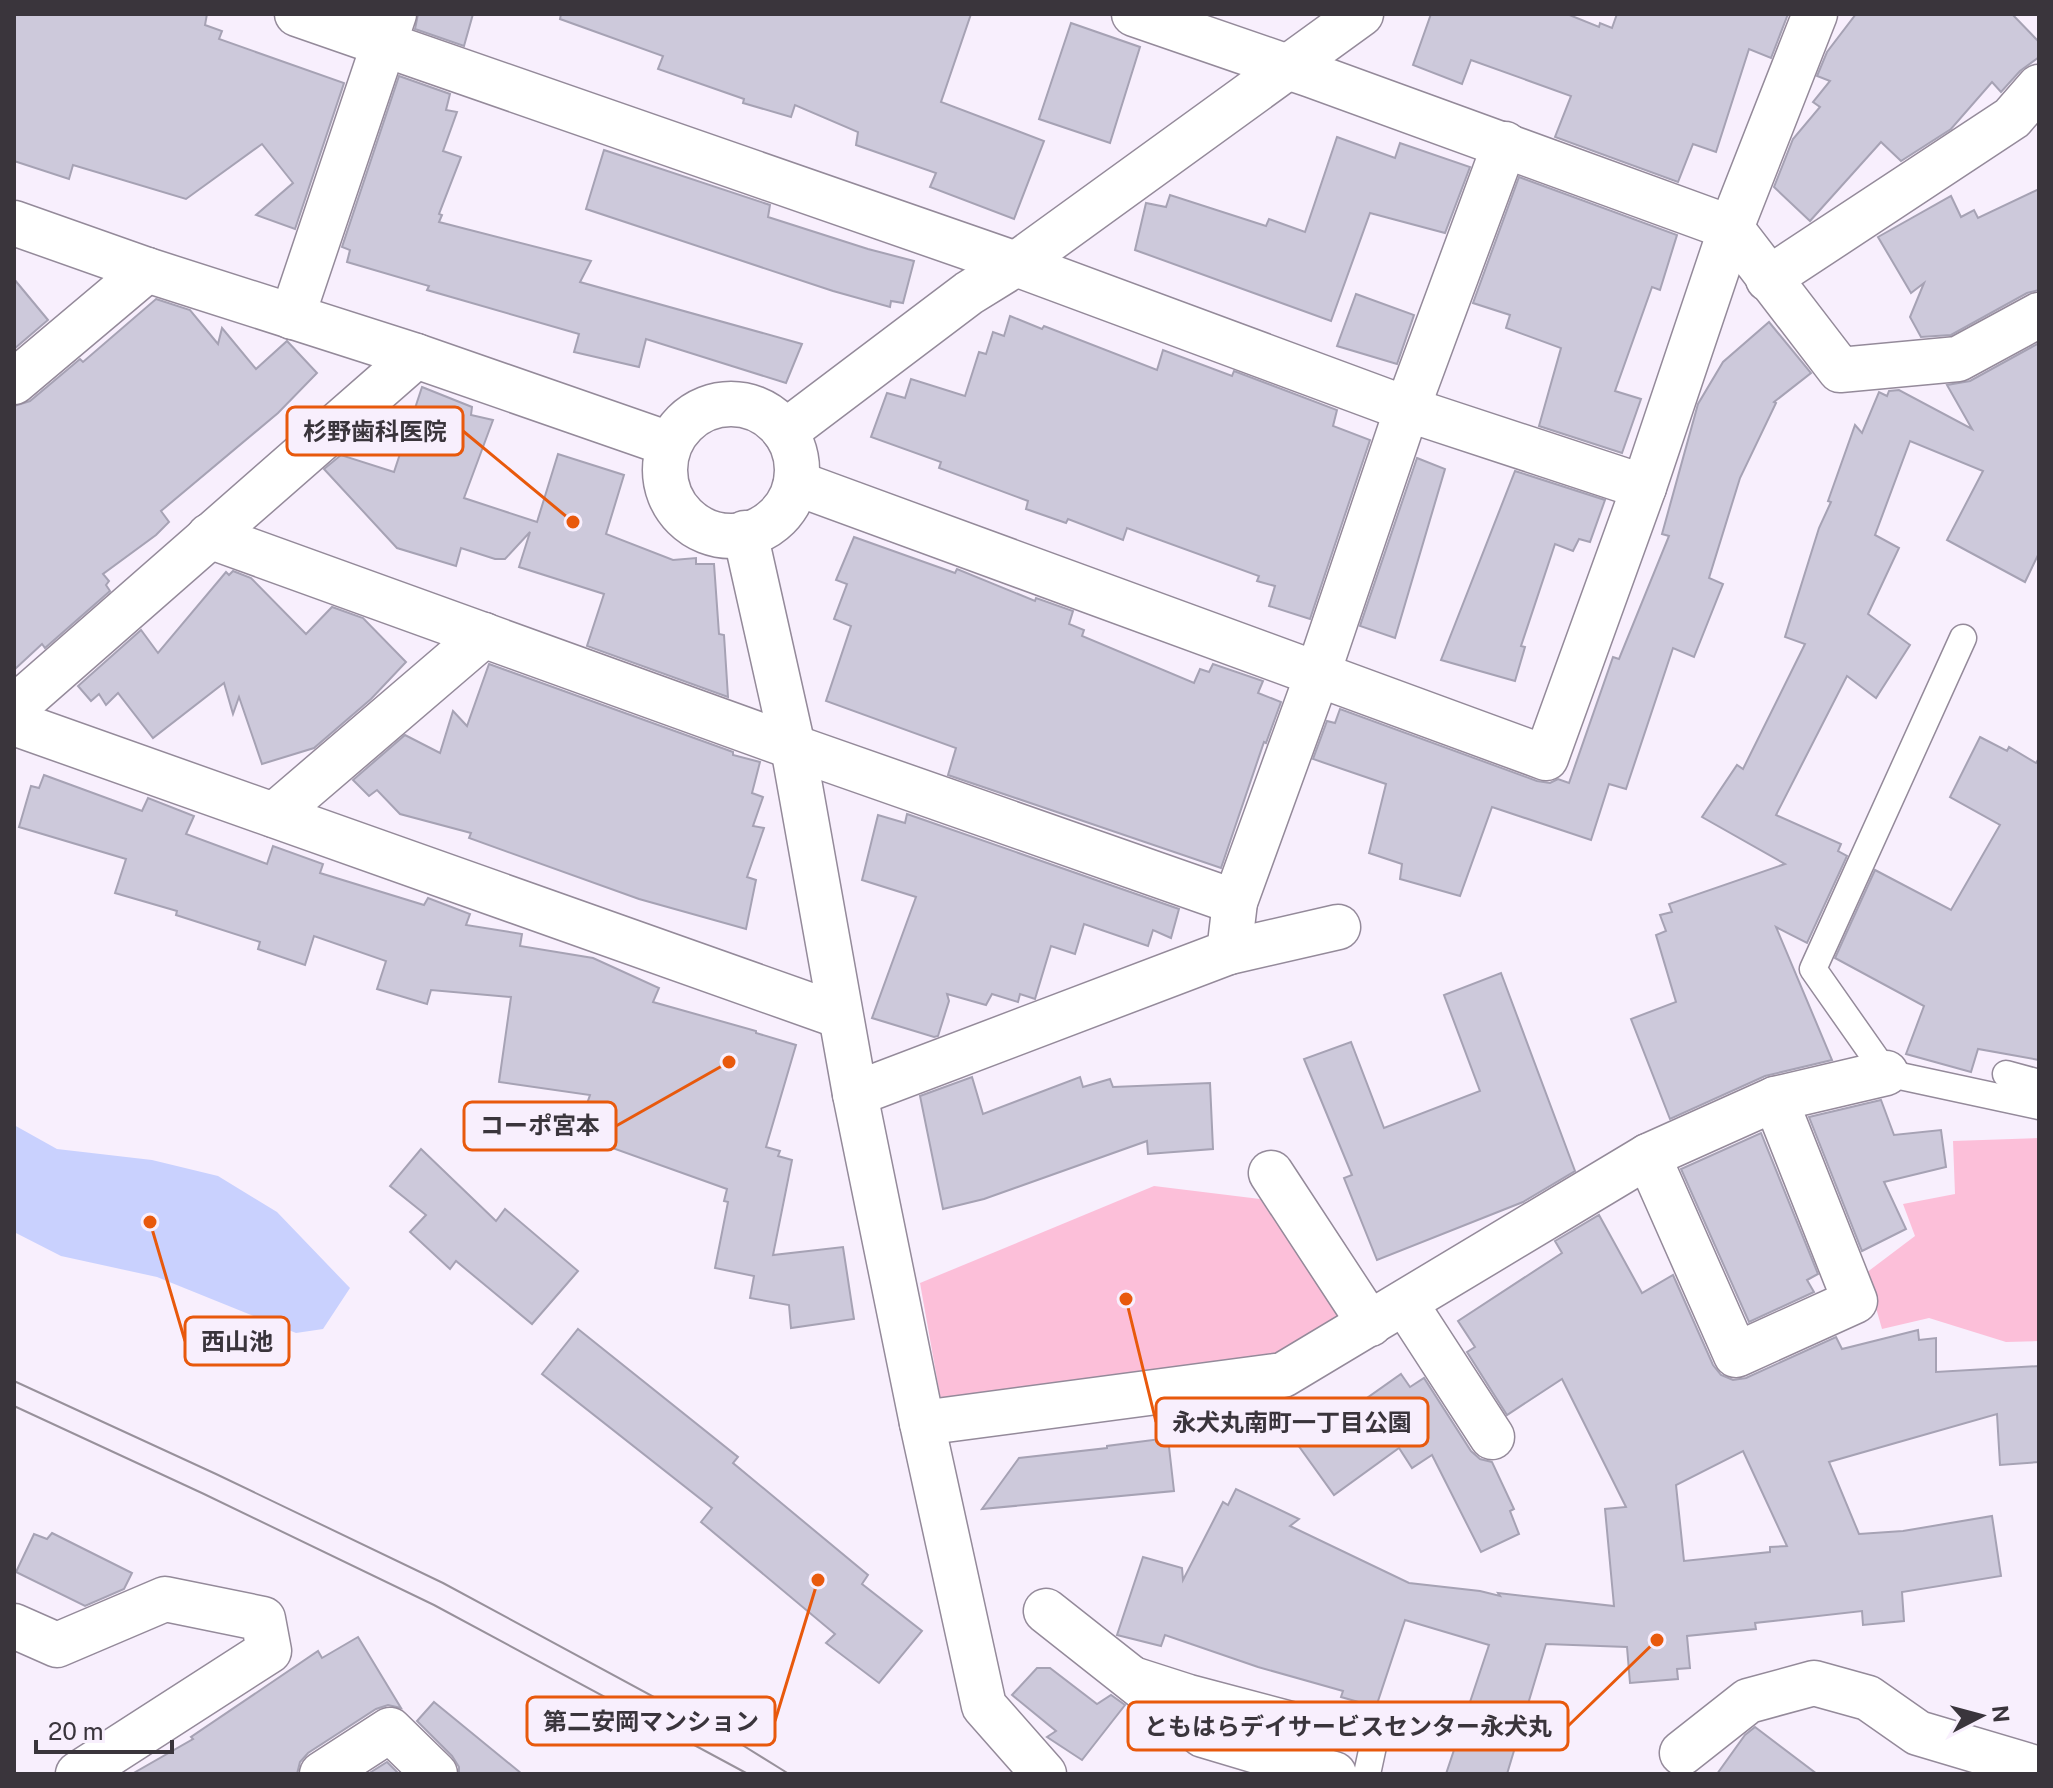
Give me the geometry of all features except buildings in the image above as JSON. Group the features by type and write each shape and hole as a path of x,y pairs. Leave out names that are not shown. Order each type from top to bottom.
{"street":[{"path":"297,14 388,29 1407,409 1644,487"},
{"path":"1134,14 1505,144 1731,228 1840,370 1958,359 2039,315"},
{"path":"785,432 969,293 1016,264 1361,14"},
{"path":"796,483 1546,758 1644,487 1731,228 1815,14"},
{"path":"292,317 388,29"},
{"path":"1768,279 2012,118 2039,87"},
{"path":"1229,952 1235,902 1317,676 1407,409 1505,144"},
{"path":"14,223 147,270 416,356 669,444"},
{"path":"14,382 147,270"},
{"path":"14,708 416,356"},
{"path":"724,404 745,405 765,412 792,443 797,463 796,483 789,502 777,518 761,529 721,535 700,529 684,516 671,499 665,478 669,444 687,421 704,409 724,404"},
{"path":"745,533 793,747 855,1094 984,1706 1044,1774"},
{"path":"209,536 793,747 1235,902"},
{"path":"274,815 484,635"},
{"path":"14,723 840,1016"},
{"path":"855,1094 1229,952 1338,927"},
{"path":"922,1423 1283,1375 1648,1156 1775,1099 1886,1073"},
{"path":"1648,1156 1736,1355 1855,1301 1775,1099"},
{"path":"1271,1173 1492,1437"},
{"path":"14,1626 57,1645 165,1599 263,1619 269,1651 78,1774"},
{"path":"1046,1611 1203,1735 1334,1774"},
{"path":"1682,1753 1748,1701 1814,1683 1868,1698 1918,1733 2039,1769"},
{"path":"322,1774 390,1730 435,1774"}],"lane":[{"path":"1963,638 1813,969 1886,1073 2039,1106"},
{"path":"2006,1074 2039,1083"},
{"path":"1113,1663 1190,1688 1375,1737 1367,1774"}],"shaded area":[{"path":"2039,1138 2039,1341 2006,1342 1929,1318 1882,1329 1866,1273 1915,1236 1903,1204 1955,1194 1953,1141"},
{"path":"1154,1186 1260,1199 1341,1316 1274,1358 941,1401 920,1283"}],"water":[{"path":"14,1125 57,1149 152,1160 218,1176 277,1212 350,1288 323,1329 296,1333 157,1277 61,1256 14,1232"}],"tram line":[{"path":"14,1381 443,1583 739,1743 789,1774"},
{"path":"14,1406 434,1605 748,1774"}],"place":[{"name":"杉野歯科医院","path":"573,522"},
{"name":"コーポ宮本","path":"729,1062"},
{"name":"西山池","path":"150,1222"},
{"name":"永犬丸南町一丁目公園","path":"1126,1299"},
{"name":"第二安岡マンション","path":"818,1580"},
{"name":"ともはらデイサービスセンター永犬丸","path":"1657,1640"}]}
